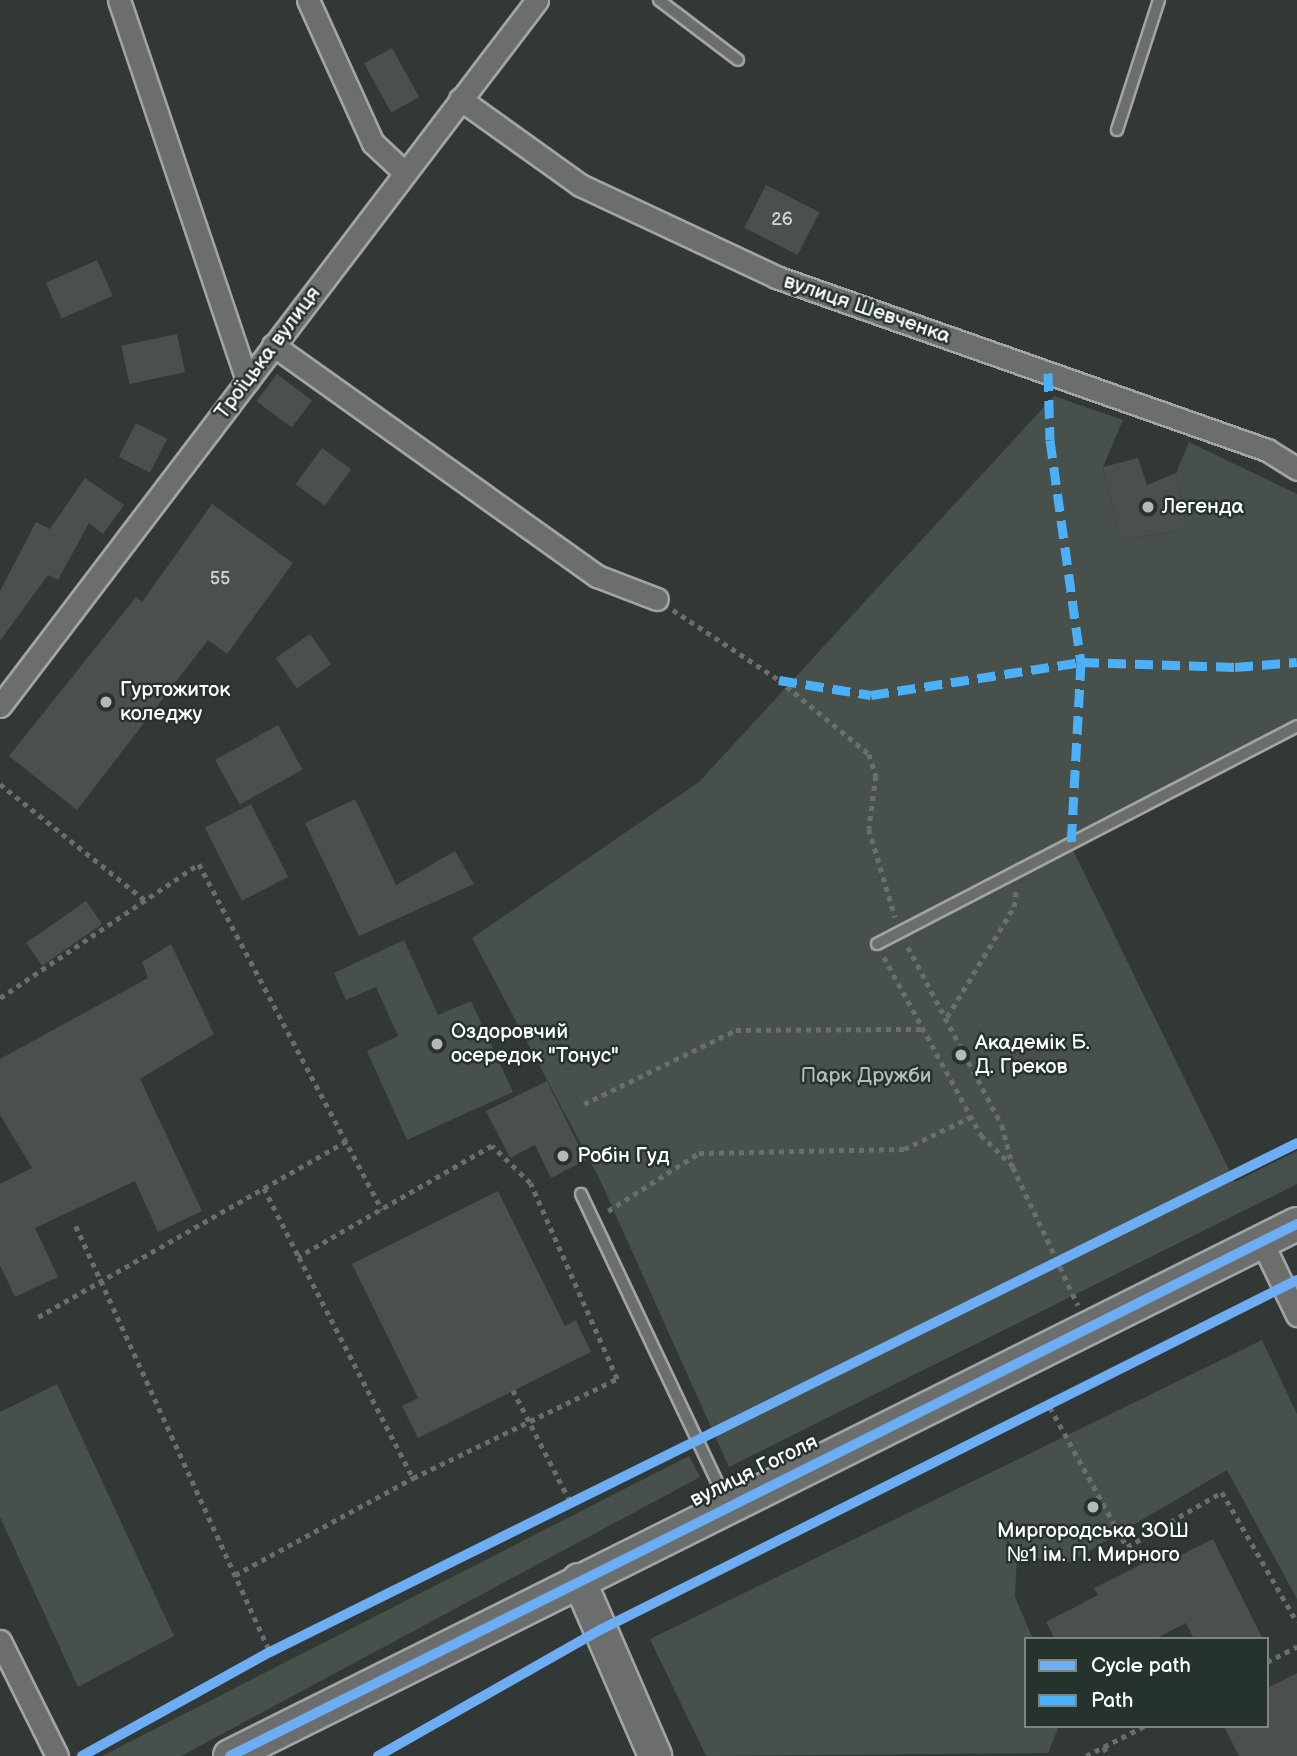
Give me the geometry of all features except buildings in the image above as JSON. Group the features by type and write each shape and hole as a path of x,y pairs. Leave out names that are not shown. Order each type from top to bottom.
{"street":[{"path":"119,0 247,381"},
{"path":"308,0 373,143 404,172"},
{"name":"Троїцька вулиця","path":"0,706 537,0"},
{"name":"вулиця Шевченка","path":"460,99 580,185 776,277 1267,450 1297,469"},
{"path":"273,345 597,576 657,599"},
{"name":"вулиця Гоголя","path":"230,1756 728,1505 1297,1224"},
{"path":"1262,1242 1297,1315"},
{"path":"579,1580 655,1756"},
{"path":"0,1641 57,1756"}],"lane":[{"path":"659,0 738,60"},
{"path":"1117,130 1158,0"},
{"path":"877,944 899,930 1020,873 1297,726"},
{"path":"581,1194 728,1505"}],"path":[{"path":"657,599 779,680 869,754 876,776 869,829 899,930 1002,1125 1013,1167 1089,1328"},
{"path":"0,784 145,900"},
{"path":"0,998 199,864 382,1209"},
{"path":"947,1017 1014,907 1020,873"},
{"path":"877,944 971,1117 1013,1167"},
{"path":"584,1104 736,1030 924,1029"},
{"path":"593,1220 699,1153 904,1149 971,1117"},
{"path":"38,1317 347,1141"},
{"path":"234,1575 413,1478 617,1379 530,1183 492,1146 299,1257"},
{"path":"264,1188 413,1478"},
{"path":"76,1226 99,1282 270,1652"},
{"path":"1046,1268 1070,1256"},
{"path":"513,1390 571,1503"},
{"path":"1038,1413 1068,1398"},
{"path":"1050,1407 1127,1547 1222,1492 1297,1622"},
{"path":"559,1510 583,1497"},
{"path":"258,1658 282,1646"},
{"path":"1269,1661 1297,1647"},
{"path":"1086,1756 1140,1728"},
{"path":"1104,1747 1108,1756"}],"green space":[{"name":"Парк Дружби","path":"1054,396 1123,420 1103,467 1121,540 1187,529 1176,473 1189,442 1297,494 1297,723 1071,846 1235,1182 1297,1151 1297,1184 729,1467 600,1180 472,938 699,782"},
{"name":"Оздоровчий осередок \"Тонус\"","path":"404,940 438,1015 471,1001 513,1092 407,1140 367,1051 398,1036 376,987 346,1000 334,973"},
{"name":"Миргородська ЗОШ №1 ім. П. Мирного","path":"1262,1340 1297,1414 1297,1599 1227,1470 1070,1562 1017,1557 1015,1597 1032,1637 1024,1637 1024,1728 1058,1728 1048,1753 706,1756 650,1639"},
{"path":"57,1384 174,1636 78,1687 0,1517 0,1412"},
{"path":"689,1456 700,1477 181,1756 102,1756"}],"marked path":[{"path":"1048,373 1050,440 1081,662 1071,846"},
{"path":"779,680 871,695 1081,662 1235,667 1297,662"}],"cycle path":[{"path":"82,1756 270,1652 1297,1143"},
{"path":"230,1756 1297,1224"},
{"path":"378,1756 600,1630 1297,1280"}],"place":[{"name":"Легенда","path":"1148,507"},
{"name":"Гуртожиток коледжу","path":"106,702"},
{"name":"Оздоровчий осередок \"Тонус\"","path":"437,1044"},
{"name":"Академік Б. Д. Греков","path":"961,1055"},
{"name":"Робін Гуд","path":"563,1156"},
{"name":"Миргородська ЗОШ №1 ім. П. Мирного","path":"1093,1507"}]}
